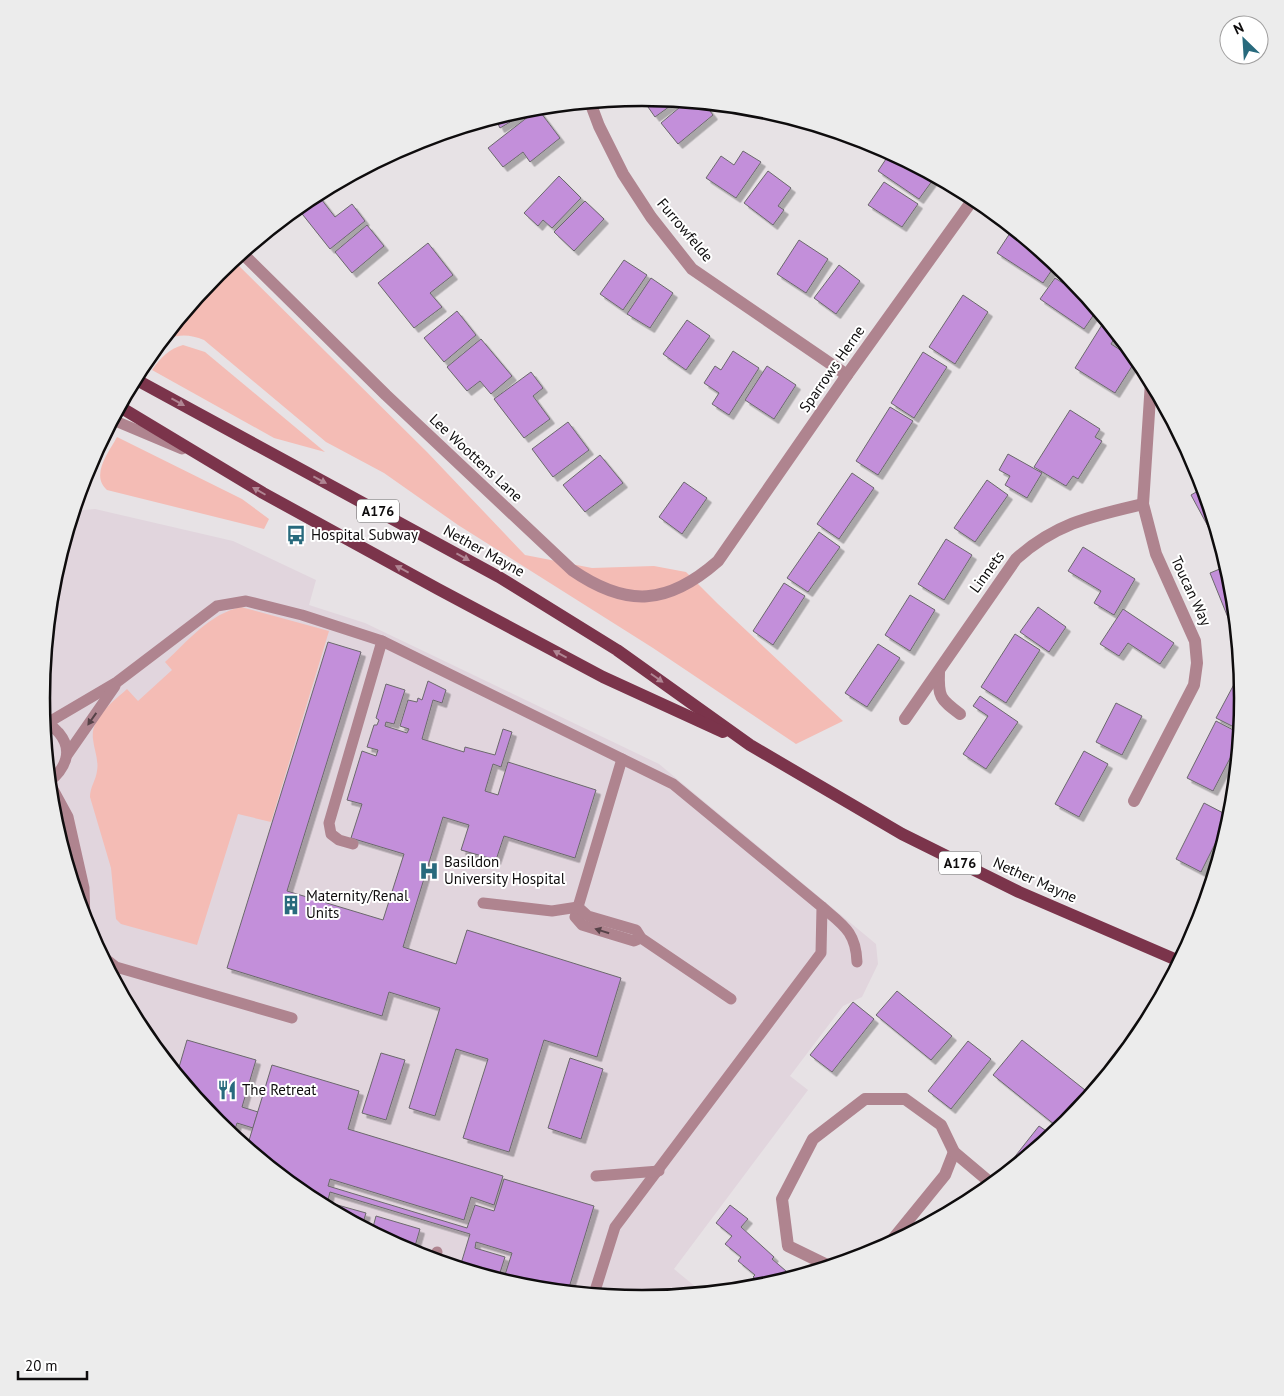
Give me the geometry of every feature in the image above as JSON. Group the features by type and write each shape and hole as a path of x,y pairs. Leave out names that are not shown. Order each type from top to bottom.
{"main road":[{"name":"Nether Mayne","path":"141,382 499,577 617,650 750,745 902,834 1019,892 1174,958"},
{"name":"Nether Mayne","path":"125,410 202,458 323,526 603,677 750,745"}],"street":[{"name":"Furrowfelde","path":"592,108 598,126 623,174 651,217 692,269 846,375"},
{"name":"Sparrows Herne","path":"718,561 846,375 969,205"},
{"name":"Lee Woottens Lane","path":"247,258 345,356 492,496 572,570 591,583 613,593 634,596 659,595 682,588 718,561"},
{"name":"Toucan Way","path":"1134,801 1194,685 1197,663 1196,641 1156,554 1142,504 1150,394"},
{"name":"Linnets","path":"905,719 995,588 1016,560 1034,543 1084,517 1142,504"},
{"path":"939,672 939,693 943,701 960,714"},
{"path":"821,1262 788,1246 782,1199 812,1139 865,1099 906,1099 941,1125 954,1152 986,1179"},
{"path":"899,1231 945,1174 954,1152"}],"lane":[{"path":"118,422 202,458"},
{"path":"51,719 117,682 217,606 246,601 302,615 382,641 673,784 822,906 848,930 856,946 857,962"},
{"path":"353,844 339,840 331,834 329,822 382,641"},
{"path":"55,778 61,772 67,755 117,682"},
{"path":"51,727 62,738 67,755"},
{"path":"578,907 622,759"},
{"path":"59,800 68,817 84,897"},
{"path":"483,904 552,910 578,907 588,916 636,930 641,938 732,999"},
{"path":"596,1288 615,1227 659,1171 821,953 822,906"},
{"path":"114,965 292,1018"},
{"path":"596,1176 659,1171"}],"shaded area":[{"path":"238,265 427,452 525,555 592,568 654,566 686,572 843,721 796,744 653,648 458,525 384,473 326,442 204,340 184,335 172,338 223,279"},
{"path":"183,345 205,352 325,452 274,438 152,370 166,354"},
{"path":"117,437 242,499 269,519 264,529 107,490 100,478 101,471 106,456"},
{"name":"Basildon University Hospital","path":"95,509 233,541 316,580 309,605 365,623 659,764 876,944 878,964 862,997 843,1006 790,1076 808,1090 674,1269 696,1287 642,1290 603,1289 565,1285 489,1270 415,1245 346,1211 282,1168 223,1117 172,1058 129,994 95,925 81,888 61,813 51,737 51,659 61,583 80,510"},
{"path":"241,607 329,631 271,822 238,814 197,945 121,924 116,919 111,868 90,797 97,767 93,731 99,717 127,689 138,701 172,670 165,662 191,637 219,616"}],"building":[{"path":"647,106 669,107 655,117"},
{"path":"680,107 709,110 713,115 678,144 661,123"},
{"path":"542,115 560,138 530,162 523,152 503,167 488,148 528,117"},
{"path":"513,120 500,128 498,124"},
{"path":"743,151 761,162 736,198 706,178 721,156 734,165"},
{"path":"886,159 932,182 919,199 878,171"},
{"path":"768,171 791,188 778,206 784,210 773,225 744,203"},
{"path":"559,176 581,198 552,228 543,220 538,226 524,213"},
{"path":"884,182 918,204 902,227 868,205"},
{"path":"322,200 335,217 352,204 365,221 330,249 302,214"},
{"path":"585,201 604,219 574,251 554,232"},
{"path":"367,225 384,246 352,273 335,252"},
{"path":"1009,234 1052,271 1043,283 997,253"},
{"path":"799,240 828,259 806,293 777,274"},
{"path":"428,243 453,275 430,293 442,307 414,328 378,283"},
{"path":"624,260 647,275 623,310 600,294"},
{"path":"839,265 860,281 836,314 814,298"},
{"path":"651,278 673,293 650,328 627,314"},
{"path":"1055,278 1067,286 1093,315 1084,329 1040,299"},
{"path":"963,295 988,312 955,364 929,347"},
{"path":"457,311 476,335 444,362 424,338"},
{"path":"687,320 710,336 686,370 663,354"},
{"path":"1102,325 1113,340 1111,344 1121,350 1132,366 1115,393 1075,368"},
{"path":"481,339 512,376 491,394 480,381 467,391 447,367"},
{"path":"733,351 759,368 729,415 712,404 719,393 704,383 715,366 721,370"},
{"path":"923,352 947,367 914,418 891,403"},
{"path":"767,366 796,385 774,419 745,400"},
{"path":"531,372 543,388 533,396 550,419 524,438 494,399"},
{"path":"890,407 913,421 878,475 856,461"},
{"path":"1070,410 1100,429 1095,437 1102,441 1078,479 1073,476 1066,486 1034,467"},
{"path":"568,422 589,450 553,477 532,449"},
{"path":"1008,454 1042,473 1027,498 1005,485 1010,476 999,470"},
{"path":"600,455 623,483 585,512 563,485"},
{"path":"852,473 874,488 839,539 817,524"},
{"path":"987,480 1008,495 975,542 954,528"},
{"path":"684,482 707,498 682,534 659,517"},
{"path":"1197,492 1209,528 1191,495"},
{"path":"819,532 840,547 808,592 787,578"},
{"path":"946,539 972,555 944,600 918,584"},
{"path":"1083,547 1135,579 1114,615 1094,603 1101,591 1068,571"},
{"path":"1220,569 1229,620 1210,573"},
{"path":"784,583 805,596 773,645 753,631"},
{"path":"910,595 935,610 910,651 885,635"},
{"path":"1038,607 1066,627 1049,652 1020,632"},
{"path":"1123,609 1174,643 1160,664 1128,643 1119,656 1100,644"},
{"path":"1015,634 1040,650 1006,703 981,687"},
{"name":"Maternity/Renal Units","path":"328,642 361,652 287,891 383,920 404,854 351,838 362,804 347,800 362,751 376,756 378,750 367,747 374,725 377,725 379,720 376,718 386,684 405,690 394,724 386,722 385,726 407,733 409,729 400,726 408,700 417,702 418,698 422,700 428,681 446,690 442,703 433,700 422,739 464,752 465,747 495,755 503,729 512,732 501,767 493,764 485,791 498,795 508,762 596,790 575,858 504,836 496,860 461,850 469,825 443,817 403,947 456,964 467,930 621,978 597,1057 544,1040 509,1152 463,1138 488,1059 456,1049 435,1116 409,1108 440,1008 389,992 382,1016 227,968"},
{"path":"878,644 900,658 867,707 845,693"},
{"path":"1234,685 1233,727 1216,718"},
{"path":"980,696 1018,722 986,769 963,754 988,716 973,706"},
{"path":"1116,703 1142,716 1122,755 1096,742"},
{"path":"1216,721 1233,730 1231,756 1213,791 1187,778"},
{"path":"1084,751 1108,764 1079,817 1055,804"},
{"path":"1204,803 1223,813 1216,842 1201,872 1176,859"},
{"path":"897,991 952,1036 931,1060 876,1015"},
{"path":"853,1002 874,1019 832,1072 810,1055"},
{"path":"187,1040 256,1060 242,1107 258,1112 253,1128 237,1123 235,1128 223,1117 179,1067"},
{"path":"1022,1040 1085,1090 1053,1124 993,1075"},
{"path":"968,1041 991,1059 951,1109 928,1091"},
{"path":"381,1053 405,1060 386,1120 362,1113"},
{"path":"570,1058 603,1069 581,1139 548,1128"},
{"path":"272,1065 359,1091 348,1129 503,1176 494,1205 471,1197 464,1220 330,1179 328,1186 467,1228 475,1205 494,1211 504,1179 594,1206 570,1285 505,1274 512,1253 476,1242 475,1248 505,1257 500,1273 462,1262 470,1234 330,1192 328,1200 282,1168 249,1140"},
{"path":"1039,1126 1046,1131 1032,1143 1013,1159"},
{"path":"336,1205 366,1213 364,1220"},
{"path":"730,1205 748,1219 741,1227 774,1257 772,1259 787,1272 756,1279 753,1277 755,1275 738,1261 741,1257 725,1244 732,1236 716,1223"},
{"path":"376,1216 420,1229 415,1245 373,1226"}],"place":[{"name":"Hospital Subway","path":"296,535"},
{"name":"Basildon University Hospital","path":"429,871"},
{"name":"Maternity/Renal Units","path":"291,905"},
{"name":"The Retreat","path":"227,1090"}]}
